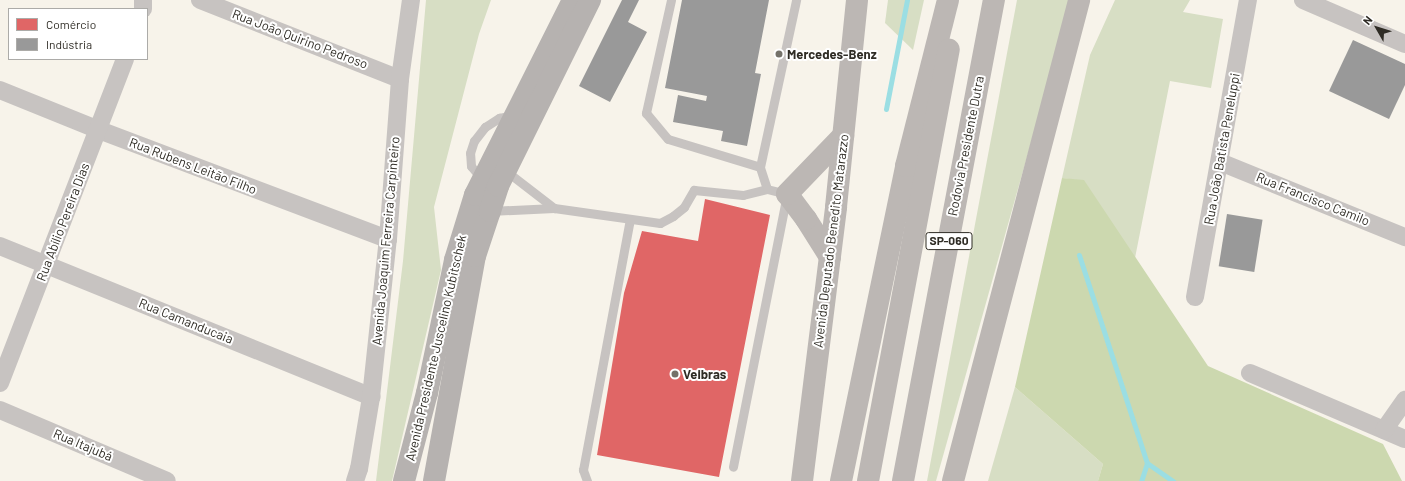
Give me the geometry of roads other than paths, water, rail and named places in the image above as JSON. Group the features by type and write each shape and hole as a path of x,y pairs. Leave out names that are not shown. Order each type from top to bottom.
{"highway":[{"name":"Avenida Deputado Benedito Matarazzo","path":"802,481 830,257 857,0"},
{"path":"840,481 906,166 948,0"},
{"name":"SP-060","path":"868,481 958,0"},
{"name":"Rodovia Presidente Dutra","path":"903,481 994,0"},
{"path":"953,481 1079,0"},
{"path":"830,257 777,191 843,136"}],"main road":[{"name":"Avenida Presidente Juscelino Kubitschek","path":"434,481 475,256 490,211 495,179 515,114 573,0"},
{"name":"Avenida Presidente Juscelino Kubitschek","path":"404,481 427,392 455,260 495,179 590,0"}],"street":[{"name":"Rua João Quirino Pedroso","path":"200,0 400,79"},
{"name":"Avenida Joaquim Ferreira Carpinteiro","path":"354,481 359,469 371,397 388,239 400,79 411,0"},
{"name":"Rua João Batista Peneluppi","path":"1195,297 1248,0"},
{"path":"1302,0 1405,44"},
{"name":"Rua Abílio Pereira Dias","path":"0,384 99,130 125,60"},
{"name":"Rua Rubens Leitão Filho","path":"0,90 99,130 388,239"},
{"name":"Rua Francisco Camilo","path":"1220,162 1405,237"},
{"name":"Rua Camanducaia","path":"0,246 371,397"},
{"path":"1250,373 1405,439"},
{"path":"1384,430 1405,400"},
{"name":"Rua Itajubá","path":"0,410 167,481"}],"lane":[{"path":"671,0 646,113 668,139 760,167 777,191 733,467"},
{"path":"760,167 796,0"},
{"path":"495,179 554,208"},
{"path":"490,211 554,208 630,220 660,222 673,216 684,206 694,190 743,195 777,191"},
{"path":"587,481 583,470 630,220"}],"waterway":[{"path":"886,109 907,0"},
{"path":"1079,255 1147,463 1141,481"},
{"path":"1147,463 1173,481"}],"place":[{"name":"Mercedes-Benz","path":"779,54"},
{"name":"Veibras","path":"675,374"}]}
